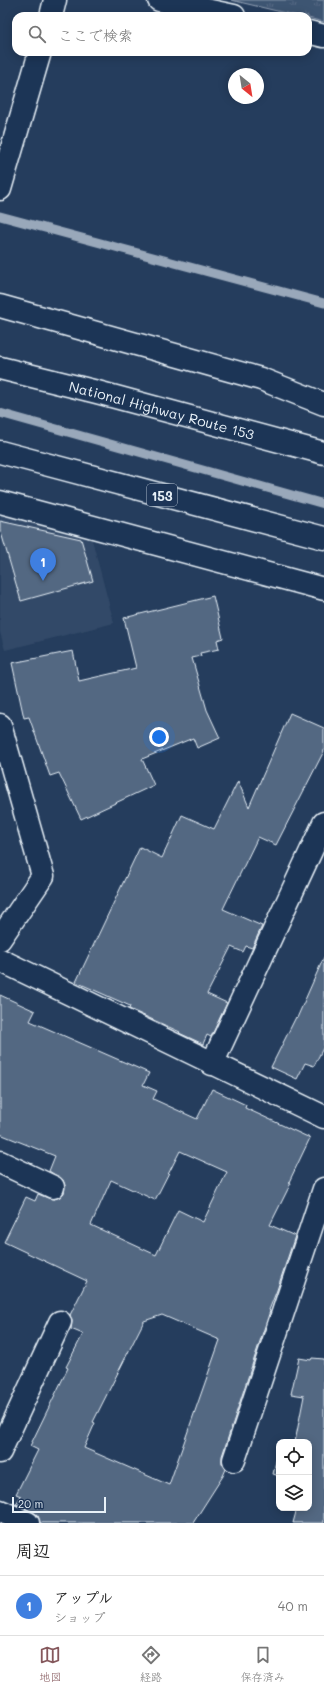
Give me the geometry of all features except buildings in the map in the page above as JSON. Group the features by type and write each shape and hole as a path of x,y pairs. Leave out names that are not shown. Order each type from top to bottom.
{"main road":[{"path":"52,12 56,0"},
{"path":"159,0 215,12"},
{"path":"312,33 324,36"},
{"path":"0,189 39,56"},
{"path":"0,306 261,379 324,404"},
{"name":"National Highway Route 153","path":"0,368 97,392 324,453"},
{"name":"153","path":"0,452 324,538"},
{"path":"0,502 324,588"},
{"path":"0,725 42,876 0,939"},
{"path":"212,1064 324,823"},
{"path":"0,960 324,1117"},
{"path":"0,1162 53,1187"},
{"path":"234,1460 324,1189"},
{"path":"0,1452 60,1322"},
{"path":"0,1511 28,1523"}],"shaded area":[{"path":"0,515 91,536 114,623 5,650 0,632"}],"green space":[{"path":"231,0 324,0 324,22 312,19 312,12 281,12"}],"waterway":[{"path":"0,216 324,303"},
{"path":"0,413 324,504"}],"place":[{"name":"アップル","path":"43,581"}]}
